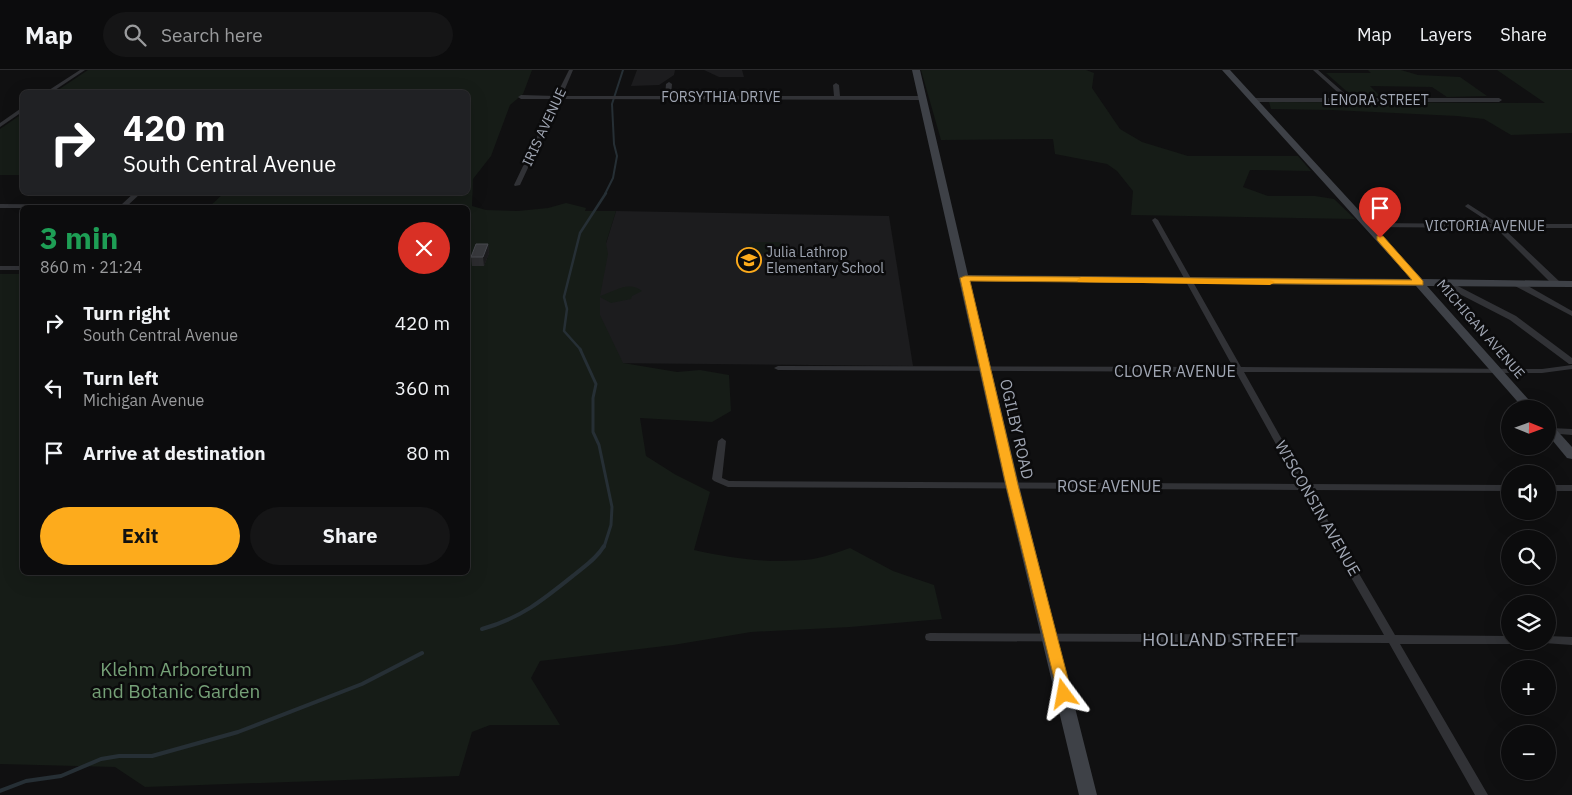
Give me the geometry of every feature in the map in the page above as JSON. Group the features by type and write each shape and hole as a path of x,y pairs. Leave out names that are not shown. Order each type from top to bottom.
{"street":[{"path":"52,90 83,70"},
{"name":"IRIS AVENUE","path":"517,185 571,70"},
{"name":"OGILBY ROAD","path":"916,70 1012,485 1088,795"},
{"name":"MICHIGAN AVENUE","path":"1226,70 1368,225 1523,400"},
{"path":"1316,70 1350,101"},
{"path":"668,97 669,84"},
{"path":"836,85 837,97"},
{"path":"753,89 754,98"},
{"name":"FORSYTHIA DRIVE","path":"521,97 921,98"},
{"name":"LENORA STREET","path":"1253,100 1499,100"},
{"path":"0,125 20,111"},
{"path":"123,205 135,195"},
{"path":"0,206 20,206"},
{"path":"1468,206 1494,222 1556,284"},
{"name":"WISCONSIN AVENUE","path":"1155,220 1304,487 1394,639 1482,795"},
{"name":"VICTORIA AVENUE","path":"1368,225 1572,226"},
{"path":"0,268 20,268"},
{"path":"965,278 1190,282 1572,284"},
{"path":"1445,283 1513,318 1572,362"},
{"path":"1516,283 1572,314"},
{"name":"CLOVER AVENUE","path":"778,368 1241,372 1542,371 1572,367"},
{"path":"1556,430 1572,432"},
{"path":"1556,437 1572,455"},
{"name":"ROSE AVENUE","path":"722,441 717,478 728,484 1501,488"},
{"path":"1556,488 1572,488"},
{"name":"HOLLAND STREET","path":"930,637 1501,640"},
{"path":"1556,640 1572,640"}],"shaded area":[{"path":"637,70 675,70 674,75 659,85 631,86"},
{"path":"704,70 742,70 744,77 719,77"},
{"name":"Julia Lathrop Elementary School","path":"616,211 889,216 913,366 604,363 587,305"}],"green space":[{"name":"Klehm Arboretum and Botanic Garden","path":"88,70 532,70 523,94 510,105 491,156 473,179 472,206 486,210 518,211 548,208 566,203 586,208 585,211 616,211 606,243 608,254 600,296 626,287 637,288 642,291 632,296 631,299 611,303 600,297 600,315 623,363 677,372 700,370 729,375 731,411 712,422 640,418 646,456 676,475 710,492 694,550 738,558 783,561 813,559 850,548 893,571 934,585 942,619 850,627 751,632 673,645 540,661 531,678 560,725 490,725 472,732 459,776 145,787 115,767 0,764 0,274 20,274 20,575 470,575 470,205 211,205 222,195 470,195 470,90 58,90"},
{"path":"921,70 1086,70 1094,73 1092,88 1120,129 1142,142 1188,156 1298,156 1311,171 1250,170 1243,187 1268,196 1315,196 1334,199 1355,219 1131,215 1133,191 1117,171 1107,164 1055,154 1053,139 941,140"},
{"path":"1368,70 1401,70 1418,75 1460,77 1487,96 1447,97 1432,87 1370,86 1380,96 1352,96 1326,73 1371,73"},
{"path":"1497,70 1572,70 1572,133 1511,135 1484,119 1332,110 1271,109 1269,102 1545,103"},
{"path":"20,115 20,175 0,175 0,129"},
{"path":"754,242 781,242 781,254 746,254 747,246"}],"building":[{"path":"476,244 488,244 483,257 471,257"}],"waterway":[{"path":"605,194 613,178 617,156 614,144 612,104 623,70"},
{"path":"581,350 564,331 567,309 564,297 580,233 606,193"},
{"path":"580,349 596,384 593,398 593,432 599,445 612,507 611,525 604,547"},
{"path":"482,629 520,614 542,600 590,562 604,546"},
{"path":"0,791 26,781 61,776 101,759 119,756 152,756 238,732 362,684 422,653"}],"slow traffic":[{"path":"1081,280 1270,282"}],"place":[{"name":"Julia Lathrop Elementary School","path":"749,260"}],"route":[{"path":"1064,694 1012,485 965,278 1190,282 1420,283 1380,238"}]}
